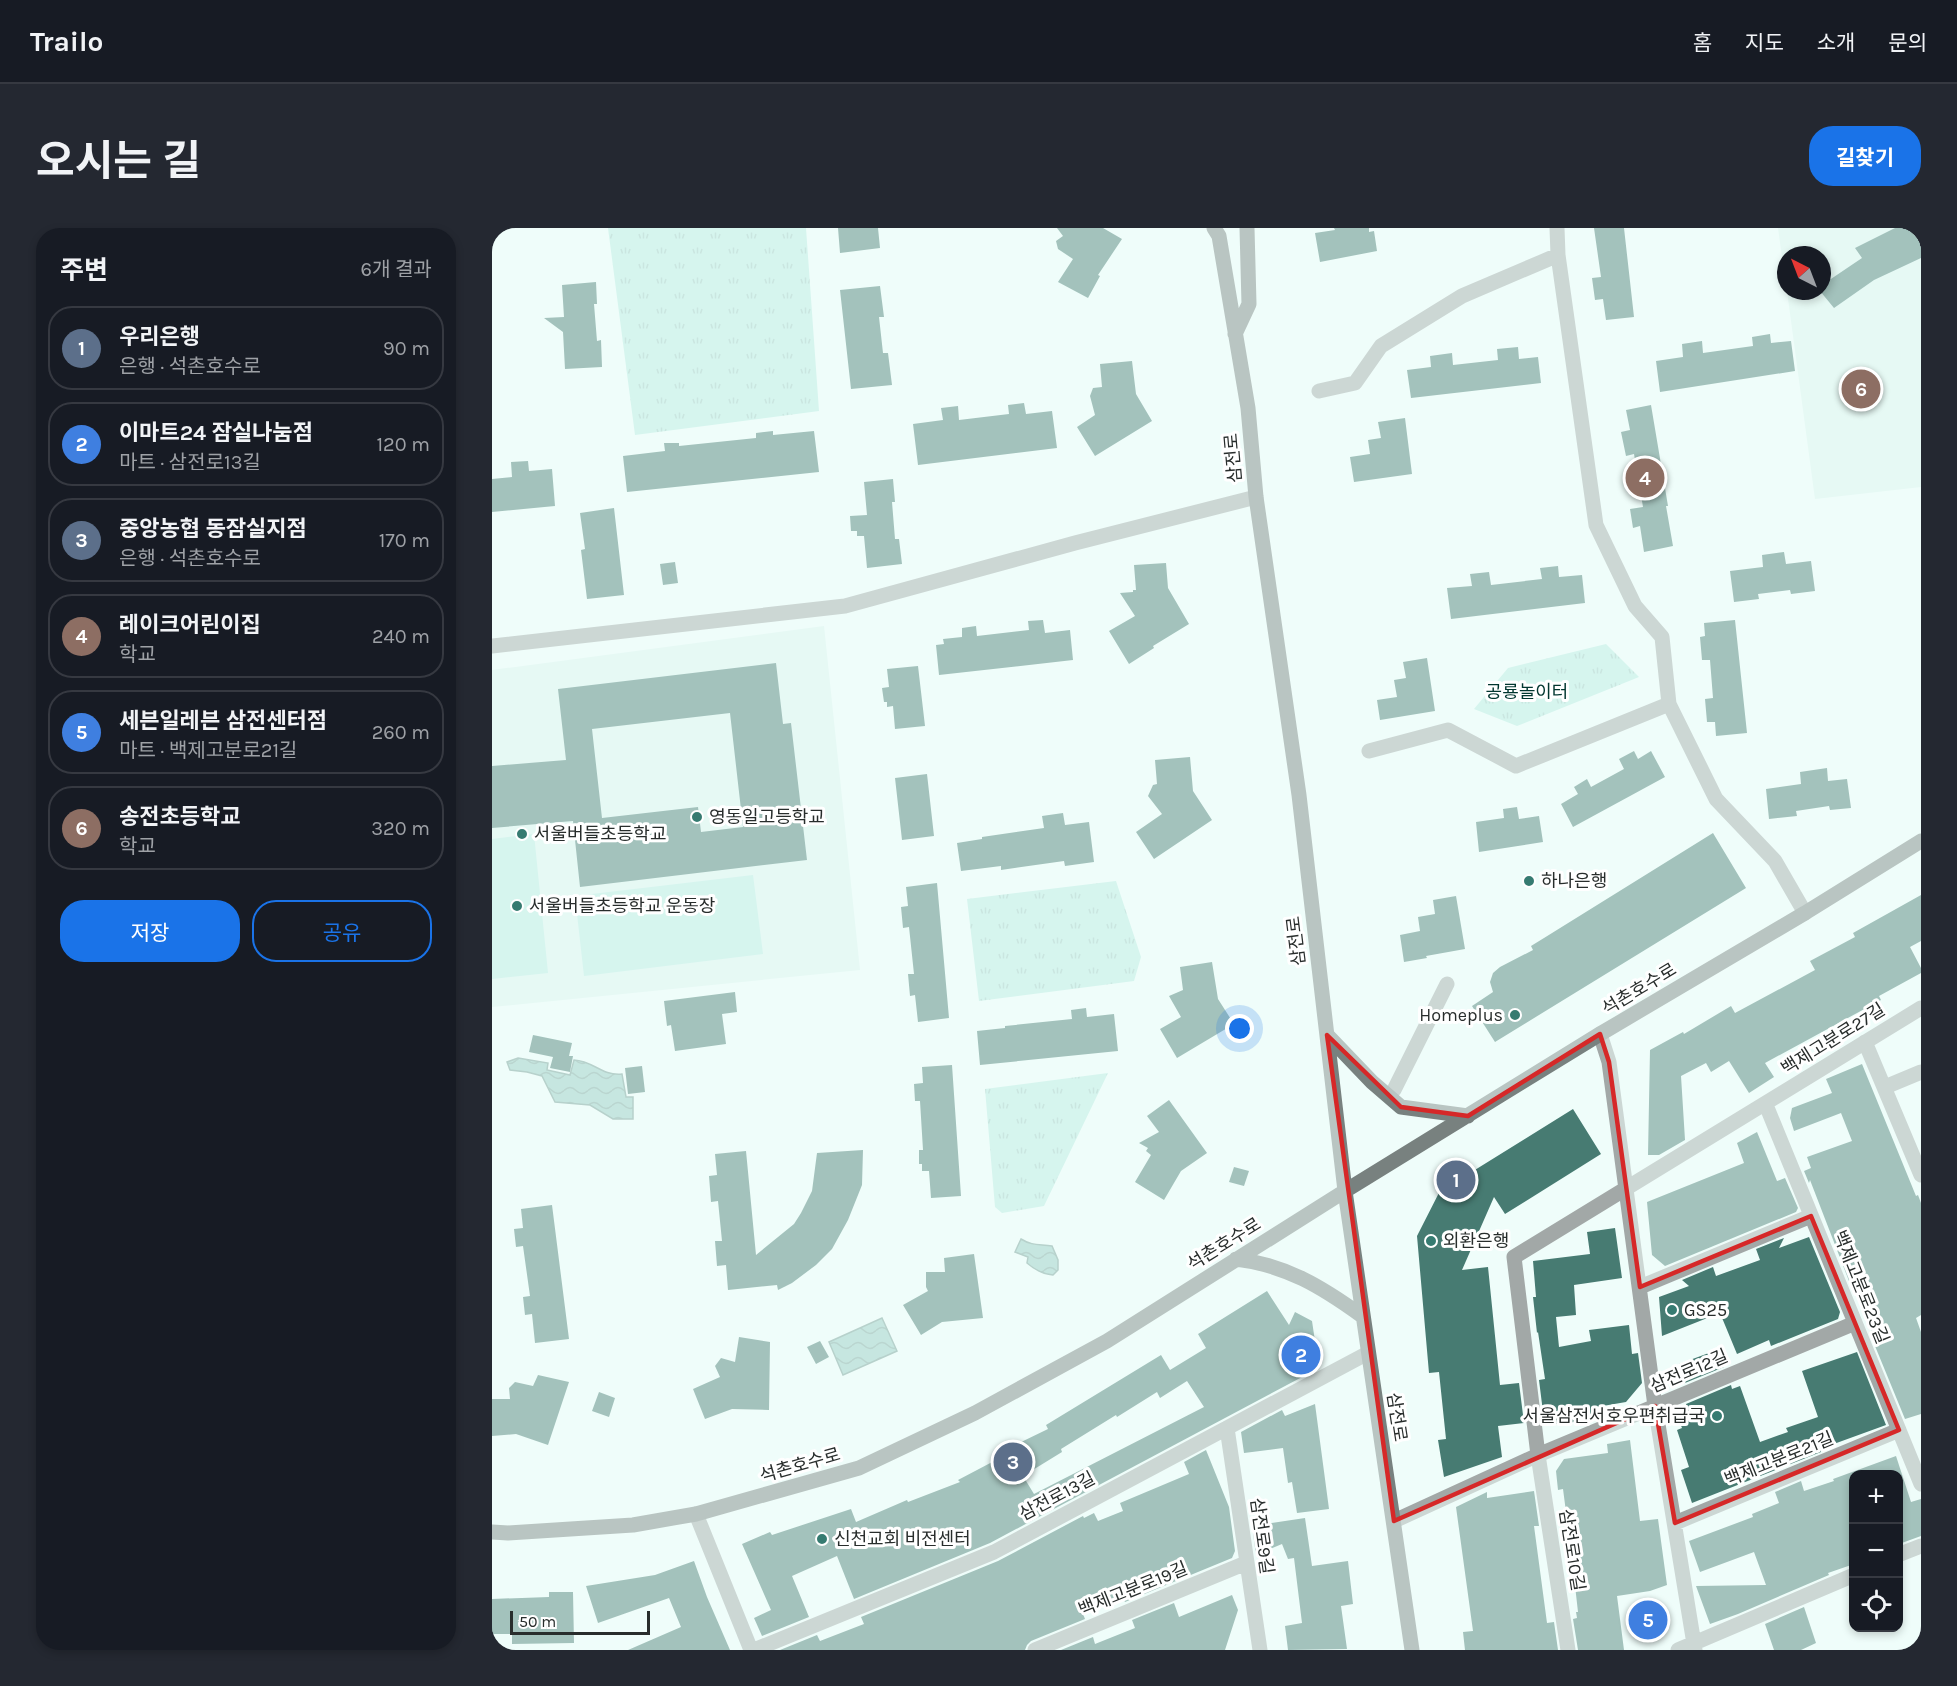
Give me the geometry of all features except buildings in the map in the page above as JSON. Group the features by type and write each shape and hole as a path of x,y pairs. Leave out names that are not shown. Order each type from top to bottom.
{"main road":[{"name":"삼전로","path":"1214,228 1219,236 1248,408 1256,498 1299,795 1345,1191 1412,1650"},
{"path":"1235,334 1249,304 1247,228"},
{"name":"석촌호수로","path":"492,1532 633,1525 696,1514 859,1468 975,1413 1107,1341 1600,1034 1805,913 1921,841"},
{"path":"1327,1035 1372,1082 1401,1107 1468,1116"},
{"path":"1236,1259 1260,1262 1300,1276 1335,1296 1362,1316"}],"street":[{"path":"1557,228 1558,255 1596,525 1635,606 1662,637 1669,704 1716,799 1775,861 1805,913"},
{"path":"1319,392 1355,383 1381,346 1462,296 1558,255"},
{"path":"492,646 845,606 1075,543 1256,498"},
{"path":"1369,751 1448,730 1516,766 1669,704"},
{"path":"1394,1090 1446,984"},
{"name":"백제고분로27길","path":"1766,1105 1921,1008"},
{"path":"1600,1034 1609,1062 1655,1407 1694,1647"},
{"path":"1865,1042 1921,1175"},
{"path":"1885,1087 1921,1072"},
{"path":"1538,1455 1515,1257 1766,1105"},
{"name":"백제고분로23길","path":"1766,1105 1921,1484"},
{"path":"1640,1287 1811,1216"},
{"name":"삼전로12길","path":"1394,1521 1538,1455 1855,1323"},
{"name":"삼전로13길","path":"753,1650 994,1552 1368,1353"},
{"name":"삼전로9길","path":"1227,1428 1245,1563 1260,1650"},
{"name":"백제고분로21길","path":"1675,1523 1899,1430"},
{"name":"삼전로10길","path":"1538,1455 1568,1650"},
{"path":"696,1514 753,1650"},
{"path":"1903,1554 1921,1546"},
{"name":"백제고분로19길","path":"1035,1650 1245,1563"},
{"path":"1678,1650 1694,1647 1849,1577"}],"highlighted area":[{"path":"1600,1034 1609,1062 1640,1287 1811,1216 1899,1430 1675,1523 1655,1406 1394,1521 1327,1035 1401,1107 1468,1116"}],"shaded area":[{"path":"1778,228 1921,228 1921,487 1815,499 1788,300 1831,300 1831,246 1780,246"},
{"name":"영동일고등학교","path":"824,626 860,970 492,1007 492,670"}],"green space":[{"path":"608,228 806,228 819,411 635,435"},
{"name":"공룡놀이터","path":"1606,644 1639,677 1517,726 1474,709 1508,668"},
{"name":"서울버들초등학교 운동장","path":"534,834 548,973 492,979 492,839"},
{"path":"753,875 763,954 584,976 575,896"},
{"path":"1116,881 1141,957 1134,981 979,1001 967,899"},
{"path":"1108,1073 1044,1206 1002,1213 995,1207 985,1089"}],"water":[{"path":"518,1058 548,1063 547,1070 570,1075 574,1060 587,1063 608,1073 622,1074 626,1097 633,1097 633,1119 613,1119 590,1105 555,1102 542,1076 510,1070 507,1062"},
{"path":"1021,1239 1032,1244 1052,1246 1058,1260 1058,1270 1053,1275 1039,1271 1027,1263 1028,1257 1015,1252"},
{"path":"882,1318 897,1351 843,1375 829,1342"}],"place":[{"name":"송전초등학교","path":"1861,389"},
{"name":"레이크어린이집","path":"1645,478"},
{"name":"영동일고등학교","path":"697,817"},
{"name":"서울버들초등학교","path":"522,834"},
{"name":"하나은행","path":"1529,881"},
{"name":"서울버들초등학교 운동장","path":"517,906"},
{"name":"Homeplus","path":"1515,1015"},
{"name":"우리은행","path":"1456,1180"},
{"name":"외환은행","path":"1431,1241"},
{"name":"GS25","path":"1672,1310"},
{"name":"이마트24 잠실나눔점","path":"1301,1355"},
{"name":"서울삼전서호우편취급국","path":"1717,1416"},
{"name":"중앙농협 동잠실지점","path":"1013,1462"},
{"name":"신천교회 비전센터","path":"822,1539"},
{"name":"세븐일레븐 삼전센터점","path":"1648,1620"}]}
